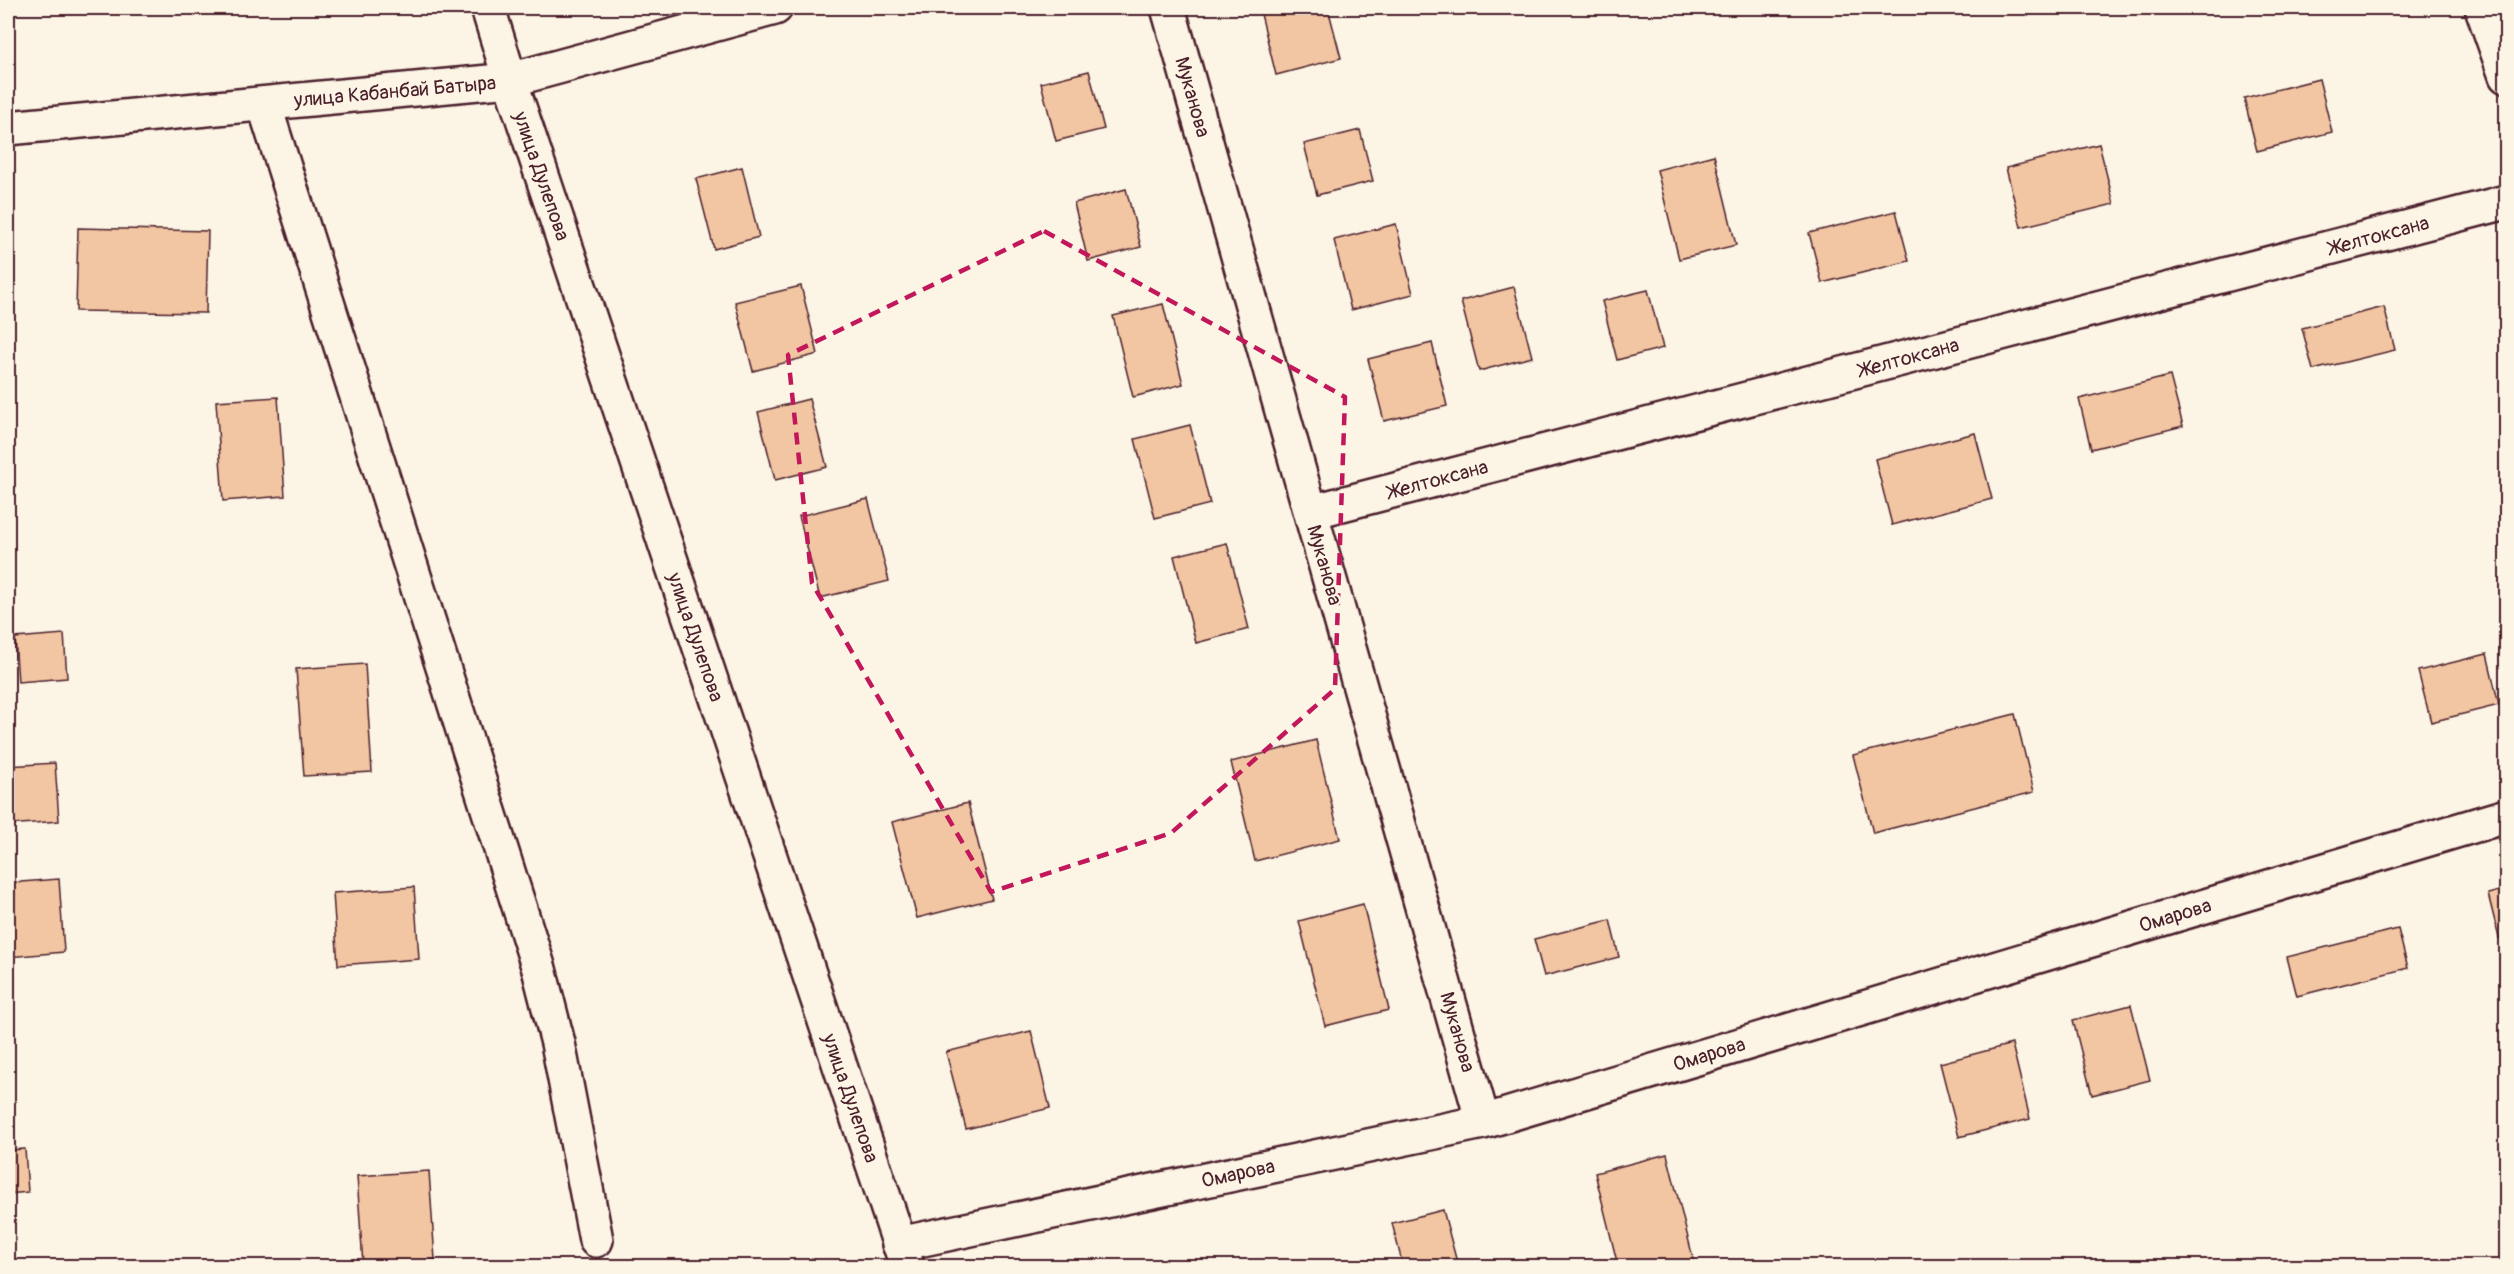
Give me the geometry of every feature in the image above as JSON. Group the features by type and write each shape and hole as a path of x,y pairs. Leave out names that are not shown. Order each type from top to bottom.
{"street":[{"name":"улица Дулепова","path":"488,8 510,80 903,1255"},
{"name":"улица Кабанбай Батыра","path":"8,128 510,80 775,8"},
{"name":"Муканова","path":"1168,8 1483,1122"},
{"path":"2482,8 2506,76"},
{"path":"264,104 539,969 558,1043 596,1240"},
{"name":"Желтоксана","path":"1311,512 2506,202"},
{"name":"Омарова","path":"903,1255 1483,1122 2506,816"}],"highlighted area":[{"path":"1044,231 1345,397 1335,689 1171,833 991,892 812,583 788,355"}],"building":[{"path":"1328,8 1341,58 1276,75 1260,10"},
{"path":"1089,71 1104,129 1056,141 1041,83"},
{"path":"2319,79 2332,132 2257,151 2244,98"},
{"path":"1360,130 1373,181 1317,195 1304,144"},
{"path":"2099,144 2114,204 2021,227 2006,168"},
{"path":"1714,155 1736,245 1679,259 1657,170"},
{"path":"742,167 759,237 714,249 696,179"},
{"path":"1126,189 1141,247 1088,261 1074,203"},
{"path":"1896,211 1909,261 1822,283 1809,233"},
{"path":"1396,224 1413,294 1351,310 1334,240"},
{"path":"78,228 208,231 206,313 76,311"},
{"path":"801,286 818,354 753,371 735,302"},
{"path":"1514,287 1532,357 1479,371 1461,301"},
{"path":"1648,290 1663,348 1617,360 1602,301"},
{"path":"1163,304 1183,384 1133,397 1113,316"},
{"path":"2384,307 2395,350 2313,370 2302,328"},
{"path":"1432,343 1447,406 1384,421 1368,359"},
{"path":"2170,376 2183,426 2091,449 2079,399"},
{"path":"278,397 285,496 223,501 216,401"},
{"path":"809,399 827,467 775,480 758,412"},
{"path":"1190,425 1210,504 1155,518 1135,439"},
{"path":"1975,433 1992,499 1892,525 1875,459"},
{"path":"868,499 889,581 820,598 799,516"},
{"path":"1227,543 1249,629 1196,643 1174,556"},
{"path":"64,634 67,678 18,682 15,638"},
{"path":"2487,654 2499,705 2431,722 2418,671"},
{"path":"365,664 372,772 304,776 296,669"},
{"path":"2015,714 2034,792 1873,833 1853,755"},
{"path":"1316,740 1340,839 1255,861 1231,762"},
{"path":"55,763 59,821 8,825 8,766"},
{"path":"968,803 992,899 917,918 892,822"},
{"path":"59,879 64,952 8,957 8,883"},
{"path":"414,887 419,959 338,965 333,893"},
{"path":"2506,889 2506,936 2499,938 2488,894"},
{"path":"1363,904 1389,1010 1325,1026 1299,921"},
{"path":"1610,920 1619,957 1544,976 1534,939"},
{"path":"2398,929 2408,968 2297,996 2287,957"},
{"path":"2131,1005 2150,1080 2092,1095 2073,1020"},
{"path":"1031,1031 1050,1108 966,1129 946,1052"},
{"path":"2012,1044 2030,1119 1959,1137 1940,1063"},
{"path":"25,1149 28,1192 8,1194 8,1150"},
{"path":"1667,1154 1695,1266 1618,1266 1595,1173"},
{"path":"429,1171 435,1260 363,1265 357,1176"},
{"path":"1443,1210 1458,1266 1403,1266 1392,1223"}]}
